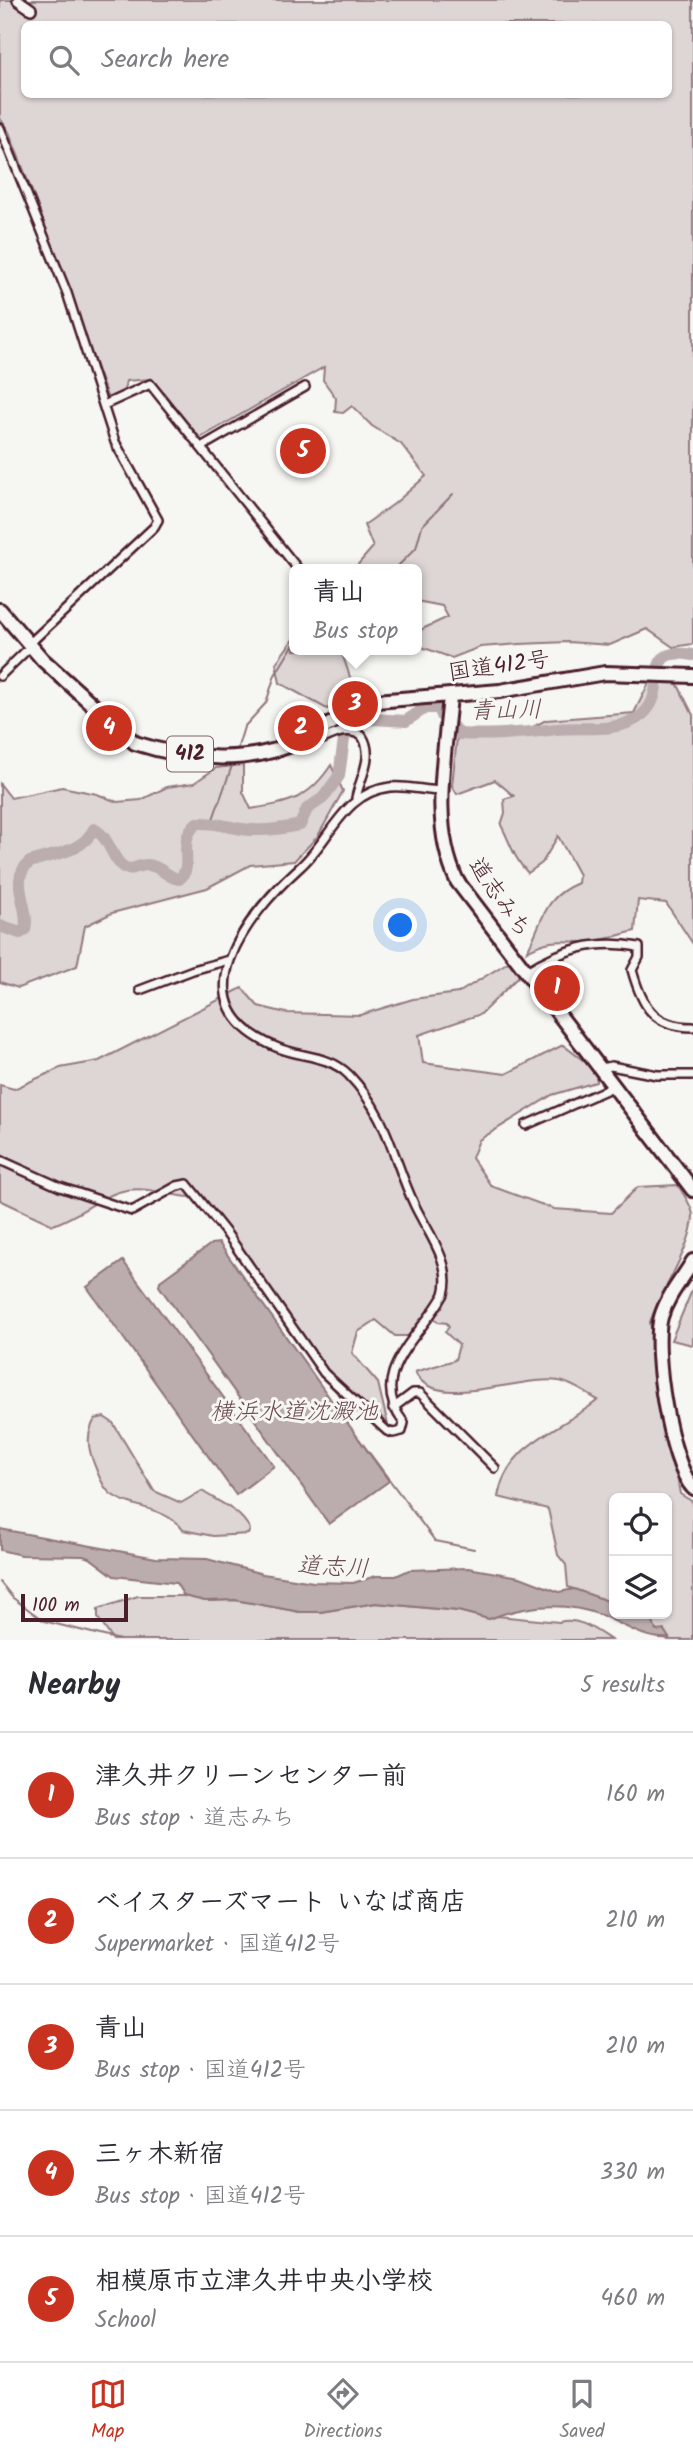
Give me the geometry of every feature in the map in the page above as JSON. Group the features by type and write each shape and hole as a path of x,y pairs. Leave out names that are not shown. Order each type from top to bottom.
{"highway":[{"name":"国道412号","path":"0,610 30,645 119,731 135,743 155,749 212,757 264,753 300,741 359,707 376,701 500,691 583,675 693,676"},
{"name":"道志みち","path":"450,696 443,791 443,837 452,870 464,892 693,1190"},
{"path":"693,1261 666,1305 659,1335 675,1451 681,1471 693,1488"}],"street":[{"path":"18,0 32,9"},
{"path":"0,128 66,293 115,442 126,467 158,520 0,676"},
{"path":"104,405 150,384 294,564"},
{"path":"201,447 305,387"},
{"path":"0,1160 60,1187 132,1211 177,1186 187,1184 227,1234 324,1373 393,1433 402,1431 404,1423 393,1408 389,1394 391,1372 444,1294 447,1282 444,1263 408,1191 388,1132 370,1102 339,1067 323,1059 279,1049 244,1030 235,1020 228,1001 229,960 246,925 277,888 319,848 355,798 366,767 367,750 362,736 350,731 334,734 307,746 302,746 300,741"},
{"path":"355,798 372,790 391,787 443,791"},
{"path":"525,972 567,950 616,943 639,947 639,957 632,970 650,1012 667,1024 693,1027"},
{"path":"139,990 229,960"},
{"path":"602,1069 611,1066 657,1075 693,1075"},
{"path":"526,1125 615,1086"},
{"path":"393,1408 413,1393 420,1393 495,1468"}],"shaded area":[{"path":"0,0 693,0 693,644 673,647 647,629 610,645 568,642 480,647 452,658 422,647 422,629 448,617 442,606 422,602 422,564 358,564 373,547 364,525 394,504 426,476 401,444 372,426 352,406 343,413 335,412 336,398 323,380 324,367 200,438 152,379 126,381 124,390 108,399 9,132 0,118"},
{"path":"289,645 289,655 343,655 355,692 327,709 280,683 276,663"},
{"path":"649,683 677,683 693,715 693,944 666,903 638,900 635,931 592,942 550,942 527,951 545,911 557,896 578,883 579,875 558,836 542,863 528,873 523,868 501,825 505,813 504,799 514,796 495,780 457,794 452,786 457,737 514,737 546,720 634,713"},
{"path":"243,765 243,792 251,809 297,798 315,785 331,765 343,791 318,836 294,861 250,865 207,888 112,913 85,926 77,966 18,988 0,982 0,784 11,798 62,787 97,794 117,802 141,800 167,787 194,783 216,768"},
{"path":"510,961 520,975 481,1014 419,1035 423,1063 506,1074 563,1045 597,1071 596,1082 552,1095 479,1140 472,1158 491,1186 554,1209 611,1213 638,1187 678,1185 692,1211 692,1227 688,1241 650,1322 680,1494 693,1502 693,1640 668,1640 648,1619 672,1619 672,1493 609,1493 609,1602 568,1587 566,1565 558,1555 548,1509 498,1497 503,1478 524,1450 598,1400 559,1381 524,1382 459,1391 440,1390 425,1384 415,1372 455,1360 459,1345 445,1332 449,1327 447,1323 438,1322 428,1312 411,1336 395,1336 376,1320 358,1332 352,1353 378,1383 388,1425 373,1407 353,1413 290,1333 221,1227 192,1197 144,1189 127,1190 109,1196 53,1225 0,1200 0,1085 14,1089 60,1068 99,1061 242,988 258,1006 286,1013 360,1015 413,999 458,993"},
{"path":"693,1288 693,1345 671,1340"},
{"path":"104,1417 113,1423 154,1491 181,1503 202,1491 240,1516 250,1529 248,1534 213,1536 183,1530 166,1516 114,1496 101,1480 89,1444 90,1429 95,1419"},
{"path":"138,1596 184,1596 205,1601 235,1600 300,1612 320,1612 376,1603 458,1611 489,1619 497,1616 573,1621 586,1625 611,1640 113,1640 98,1618 98,1609"}],"water":[{"name":"横浜水道沈澱池","path":"219,1243 389,1481 329,1524 159,1286 160,1281 211,1244"},
{"name":"横浜水道沈澱池","path":"123,1261 274,1466 236,1495 87,1287"},
{"path":"0,1529 156,1558 207,1559 263,1574 313,1582 353,1583 376,1576 396,1576 409,1570 468,1568 520,1577 559,1592 574,1589 609,1601 609,1619 559,1606 516,1610 489,1619 458,1611 376,1603 320,1612 300,1612 235,1600 205,1601 184,1596 176,1583 114,1576 90,1558 83,1556 21,1555 0,1550"},
{"path":"610,1619 652,1619 656,1631 664,1630 669,1638 642,1634"}],"waterway":[{"path":"400,564 416,548 422,526 453,494"},
{"path":"237,750 244,727 266,703 275,675 289,652"},
{"name":"青山川","path":"0,926 20,933 25,930 20,885 23,869 30,862 75,848 89,837 94,829 103,836 117,861 125,868 153,866 179,879 186,867 187,838 197,823 256,830 300,825 307,809 323,798 339,776 344,739 351,724 373,719 406,721 425,708 439,708 442,716 460,734 509,734 617,726 636,719 648,709 660,664 665,657 675,654 693,655"},
{"path":"212,822 233,763"},
{"path":"359,1439 435,1541 474,1549"},
{"path":"0,1582 13,1598 44,1621 120,1640"}],"place":[{"name":"相模原市立津久井中央小学校","path":"303,451"},
{"name":"青山","path":"355,704"},
{"name":"三ヶ木新宿","path":"109,728"},
{"name":"ベイスターズマート いなば商店","path":"301,728"},
{"name":"津久井クリーンセンター前","path":"557,988"}],"water label":[{"name":"道志川","path":"333,1568"}]}
